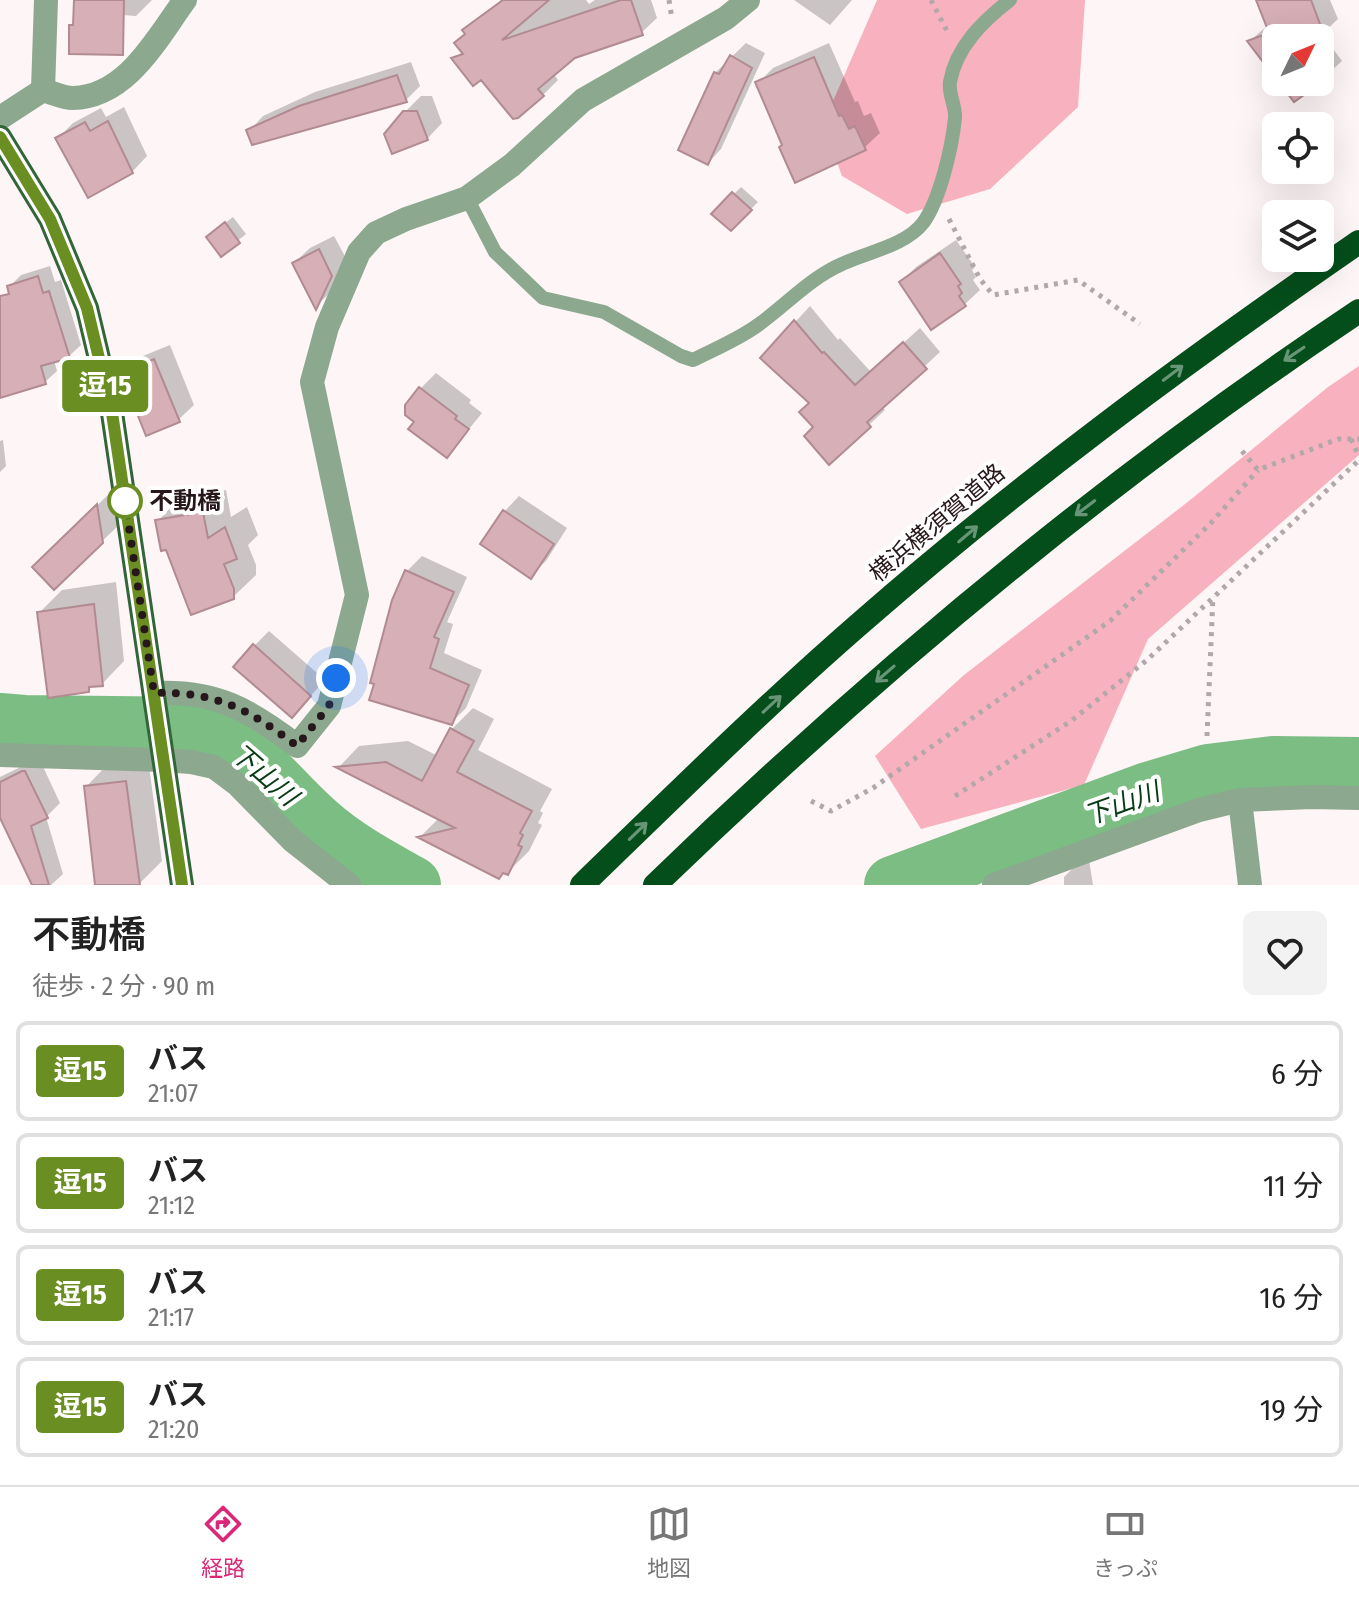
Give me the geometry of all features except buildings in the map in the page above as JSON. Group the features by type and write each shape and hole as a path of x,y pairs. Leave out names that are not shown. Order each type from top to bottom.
{"highway":[{"name":"横浜横須賀道路","path":"582,885 714,757 864,620 1071,449 1234,328 1359,242"},
{"path":"655,885 767,776 909,652 1073,517 1278,364 1359,311"}],"main road":[{"path":"0,137 50,219 87,308 112,413 182,885"}],"street":[{"path":"43,90 46,0"},
{"path":"43,90 71,99 105,92 137,65 185,0"},
{"path":"155,697 202,694 264,721 297,746 329,706 357,595 312,382 327,327 359,252 376,233 467,198 512,165 583,100 726,18 748,0"},
{"path":"0,118 43,90"},
{"path":"0,755 162,752 214,767 238,785 293,841 349,885"},
{"path":"994,885 1199,810 1240,800 1359,798"},
{"path":"1240,800 1250,885"}],"lane":[{"path":"467,198 495,252 543,298 604,312 693,360 757,327 804,287 839,265 898,241 922,224 938,196 955,115 950,84 960,54 993,13 1010,0"}],"path":[{"path":"931,0 960,54"},
{"path":"938,196 980,279 993,295 1078,280 1140,324"},
{"path":"811,801 831,811 873,788 1110,621 1210,524 1258,470 1338,439 1359,439"},
{"path":"955,796 1071,721 1147,660 1359,458 1351,439"},
{"path":"1242,451 1258,470"},
{"path":"1207,736 1213,595"}],"shaded area":[{"path":"877,0 1085,0 1078,107 990,189 907,214 842,176 823,124"},
{"path":"1359,366 1359,455 1148,639 1084,785 921,829 875,756 964,675 1189,501 1328,387"}],"waterway":[{"name":"下山川","path":"0,722 200,726 249,757 340,842 412,885"},
{"name":"下山川","path":"893,885 1148,791 1208,773 1273,765 1359,766"}],"bus line":[{"name":"逗15","path":"0,137 50,219 87,308 112,413 182,885"}],"place":[{"name":"不動橋","path":"125,501"}],"route":[{"path":"125,501 154,693 202,694 225,702 264,721 297,746 329,706 336,678"}]}
